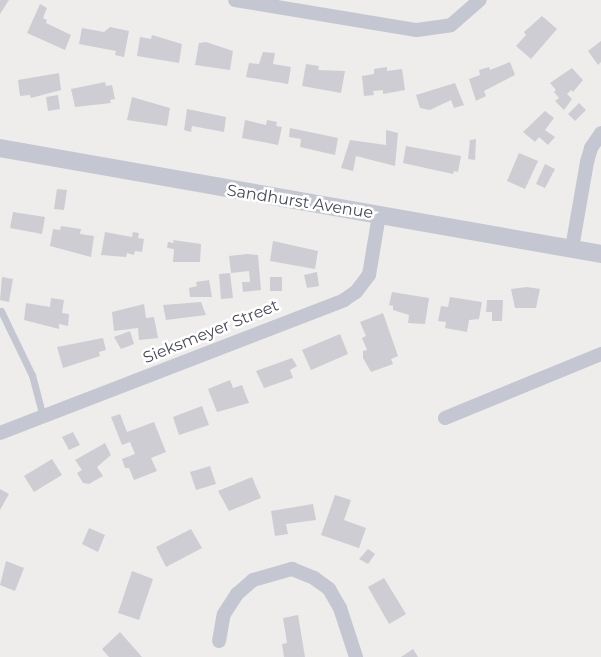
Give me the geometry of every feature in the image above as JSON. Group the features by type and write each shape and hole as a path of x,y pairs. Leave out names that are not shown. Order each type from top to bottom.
{"street":[{"path":"235,0 417,30 452,25 480,0"},
{"path":"572,248 587,162 591,148 601,133"},
{"name":"Sandhurst Avenue","path":"0,148 601,254"},
{"name":"Sieksmeyer Street","path":"0,433 44,418 356,292 369,275 378,215"},
{"path":"445,418 601,354"},
{"path":"219,641 224,614 237,594 253,580 292,569 314,578 328,589 340,608 356,657"}],"lane":[{"path":"1,311 32,375 44,418"}],"building":[{"path":"0,0 9,0 0,14"},
{"path":"40,4 47,8 43,18 47,20 46,23 71,35 65,50 27,33"},
{"path":"542,16 557,29 531,59 516,46 526,35 524,32"},
{"path":"110,27 129,31 124,57 115,55 116,51 79,44 82,28 104,32"},
{"path":"152,35 182,44 179,63 137,56 140,37 151,39"},
{"path":"601,41 601,62 598,65 588,51"},
{"path":"206,42 233,51 230,70 195,65 199,43"},
{"path":"263,52 275,53 273,64 291,67 288,84 246,77 249,63 259,64"},
{"path":"510,62 515,75 484,91 486,96 476,101 469,79 480,75 479,70 489,67 490,70"},
{"path":"306,64 319,66 318,70 345,71 341,93 302,86"},
{"path":"387,67 387,71 402,69 405,90 383,94 383,90 373,91 374,95 364,96 362,76 374,74 374,69"},
{"path":"572,68 583,80 573,92 571,90 567,94 572,99 564,110 555,101 559,98 554,92 556,90 550,83"},
{"path":"59,73 61,90 31,98 30,95 20,96 18,80"},
{"path":"105,82 106,86 112,85 115,99 110,100 111,103 75,107 71,89"},
{"path":"455,83 464,105 454,108 451,100 430,110 420,108 416,95"},
{"path":"58,95 60,109 48,111 46,97"},
{"path":"132,97 170,108 167,126 127,120"},
{"path":"579,103 586,110 575,121 568,114"},
{"path":"187,109 226,117 224,132 192,126 191,132 184,130"},
{"path":"545,111 554,118 545,130 555,137 548,145 539,137 535,142 523,132"},
{"path":"245,120 266,125 267,120 277,122 276,126 282,127 278,145 242,138"},
{"path":"290,128 338,138 335,155 300,147 301,139 289,137"},
{"path":"386,130 398,133 395,166 356,156 353,171 341,168 350,140 386,145"},
{"path":"476,139 475,160 468,159 470,140"},
{"path":"406,146 461,156 458,172 454,171 453,174 403,163"},
{"path":"519,153 538,161 525,189 507,181"},
{"path":"545,164 555,169 545,188 536,184"},
{"path":"57,189 67,190 64,210 54,209"},
{"path":"13,212 45,217 42,234 10,228"},
{"path":"61,226 81,229 80,234 94,236 91,257 50,246 53,229 60,230"},
{"path":"105,232 132,237 133,232 139,233 138,238 144,239 142,252 135,251 134,255 127,253 126,257 101,255"},
{"path":"173,240 201,244 200,262 173,262 174,249 167,248 168,242 174,243"},
{"path":"273,241 318,251 315,269 270,261"},
{"path":"258,255 261,290 243,292 242,282 250,282 249,271 231,273 229,256"},
{"path":"317,272 319,286 307,288 304,275"},
{"path":"230,273 233,298 221,299 219,274"},
{"path":"2,277 13,279 9,302 0,300"},
{"path":"270,277 282,277 282,291 270,291"},
{"path":"209,280 212,297 190,297 189,288 197,286 196,282"},
{"path":"527,287 540,289 536,308 515,308 511,289"},
{"path":"392,292 429,298 425,324 408,323 409,315 393,310 393,306 389,305"},
{"path":"450,297 482,302 479,319 469,320 467,332 445,328 446,322 438,321 441,306 448,307"},
{"path":"51,298 64,300 62,313 69,314 68,326 59,324 59,329 24,320 26,303 50,307"},
{"path":"487,300 503,300 502,321 492,321 492,312 486,312"},
{"path":"201,302 206,315 166,320 163,305"},
{"path":"144,304 146,318 154,317 158,338 139,340 138,328 114,331 112,312"},
{"path":"383,313 398,356 391,359 393,364 371,372 363,358 363,351 367,350 362,338 366,336 360,322"},
{"path":"130,331 134,344 121,349 114,337"},
{"path":"340,334 348,354 311,370 302,350"},
{"path":"103,338 106,350 99,352 100,356 63,368 57,347"},
{"path":"292,358 297,366 290,370 293,378 264,388 256,371"},
{"path":"230,380 233,388 242,385 249,403 217,412 208,389"},
{"path":"202,406 209,425 179,435 173,417"},
{"path":"120,414 127,432 154,422 166,452 151,458 157,471 134,480 129,468 125,468 122,459 135,454 130,442 122,445 111,417"},
{"path":"73,432 80,445 69,450 62,437"},
{"path":"105,443 111,455 97,467 103,476 89,484 83,483 77,473 82,470 75,460"},
{"path":"52,459 62,475 34,492 24,476"},
{"path":"210,466 216,484 196,490 190,472"},
{"path":"252,477 261,498 229,511 218,491"},
{"path":"0,489 9,494 0,510"},
{"path":"335,495 351,500 344,520 366,528 359,548 321,535"},
{"path":"313,504 316,520 286,524 288,534 275,536 271,511"},
{"path":"89,528 105,535 98,552 82,544"},
{"path":"191,529 202,548 166,567 156,547"},
{"path":"368,549 375,554 368,564 359,559"},
{"path":"6,561 24,568 15,591 0,585"},
{"path":"132,571 153,579 139,620 118,613"},
{"path":"384,578 406,614 389,624 368,587"},
{"path":"298,615 305,657 284,657 282,644 287,643 283,618"},
{"path":"120,632 142,657 109,657 102,649"},
{"path":"413,649 418,657 401,657"}]}
